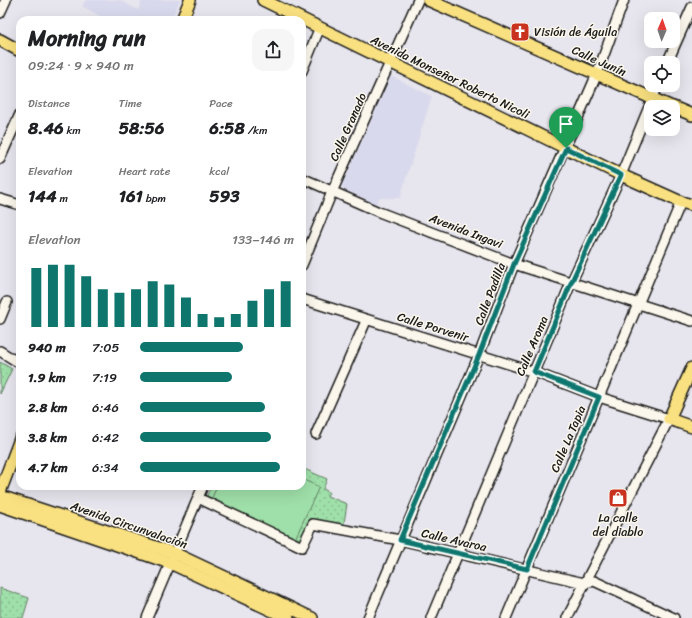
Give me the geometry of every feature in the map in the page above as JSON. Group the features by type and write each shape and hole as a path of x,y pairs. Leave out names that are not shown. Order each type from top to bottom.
{"main road":[{"path":"184,16 190,0"},
{"name":"Avenida Monseñor Roberto Nicoli","path":"263,0 297,16"},
{"name":"Calle Junín","path":"428,0 651,99"},
{"name":"Avenida Monseñor Roberto Nicoli","path":"306,20 621,175 687,204"},
{"path":"0,40 16,49"},
{"name":"Calle Junín","path":"680,110 692,115"},
{"path":"687,204 692,195"},
{"path":"669,419 692,368"},
{"name":"Calle Porvenir","path":"669,419 692,427"},
{"path":"0,492 16,450"},
{"name":"Avenida Circunvalación","path":"0,496 172,558 312,618"},
{"name":"Avenida Circunvalación","path":"0,505 172,558 288,618"}],"street":[{"path":"0,13 6,0"},
{"name":"Calle Granado","path":"306,255 332,192 418,0"},
{"name":"Calle Padilla","path":"368,618 479,355 514,264 566,148 597,74 624,0"},
{"path":"688,0 692,2"},
{"path":"670,56 692,7"},
{"path":"306,61 320,27"},
{"name":"Calle Aroma","path":"431,618 571,283 621,175 654,92"},
{"path":"0,159 16,123"},
{"name":"Avenida Ingavi","path":"306,180 379,212 514,264 571,283 640,303 692,321"},
{"path":"0,198 16,204"},
{"name":"Calle La Tapia","path":"506,618 640,303 687,204"},
{"name":"Calle Porvenir","path":"306,300 366,321 534,372 599,397 669,419"},
{"path":"0,319 7,302"},
{"path":"316,434 366,321"},
{"path":"0,352 16,361"},
{"path":"567,618 669,419"},
{"path":"147,618 201,490"},
{"name":"Calle Avaroa","path":"198,498 302,547 313,524 400,540 584,583 594,581 674,618"}],"shaded area":[{"path":"86,0 120,0 138,10 142,0 180,0 173,16 100,16 82,6"},
{"path":"393,77 432,96 400,198 379,198 376,204 344,190 342,186 390,78"}],"green space":[{"path":"0,362 12,369 0,394"},
{"path":"306,470 327,479 323,489 329,492 327,496 347,504 343,529 312,519 300,543 206,498 209,490 306,490"},
{"path":"306,481 319,487 295,539 211,500 215,490 306,490"},
{"path":"0,588 29,598 23,618 0,618"}],"place":[{"name":"Visión de Águila","path":"520,32"},
{"name":"La calle del diablo","path":"618,498"}],"route":[{"path":"566,148 621,175 571,283 534,372 599,397 527,569 400,540 479,355 514,264 566,148"}]}
